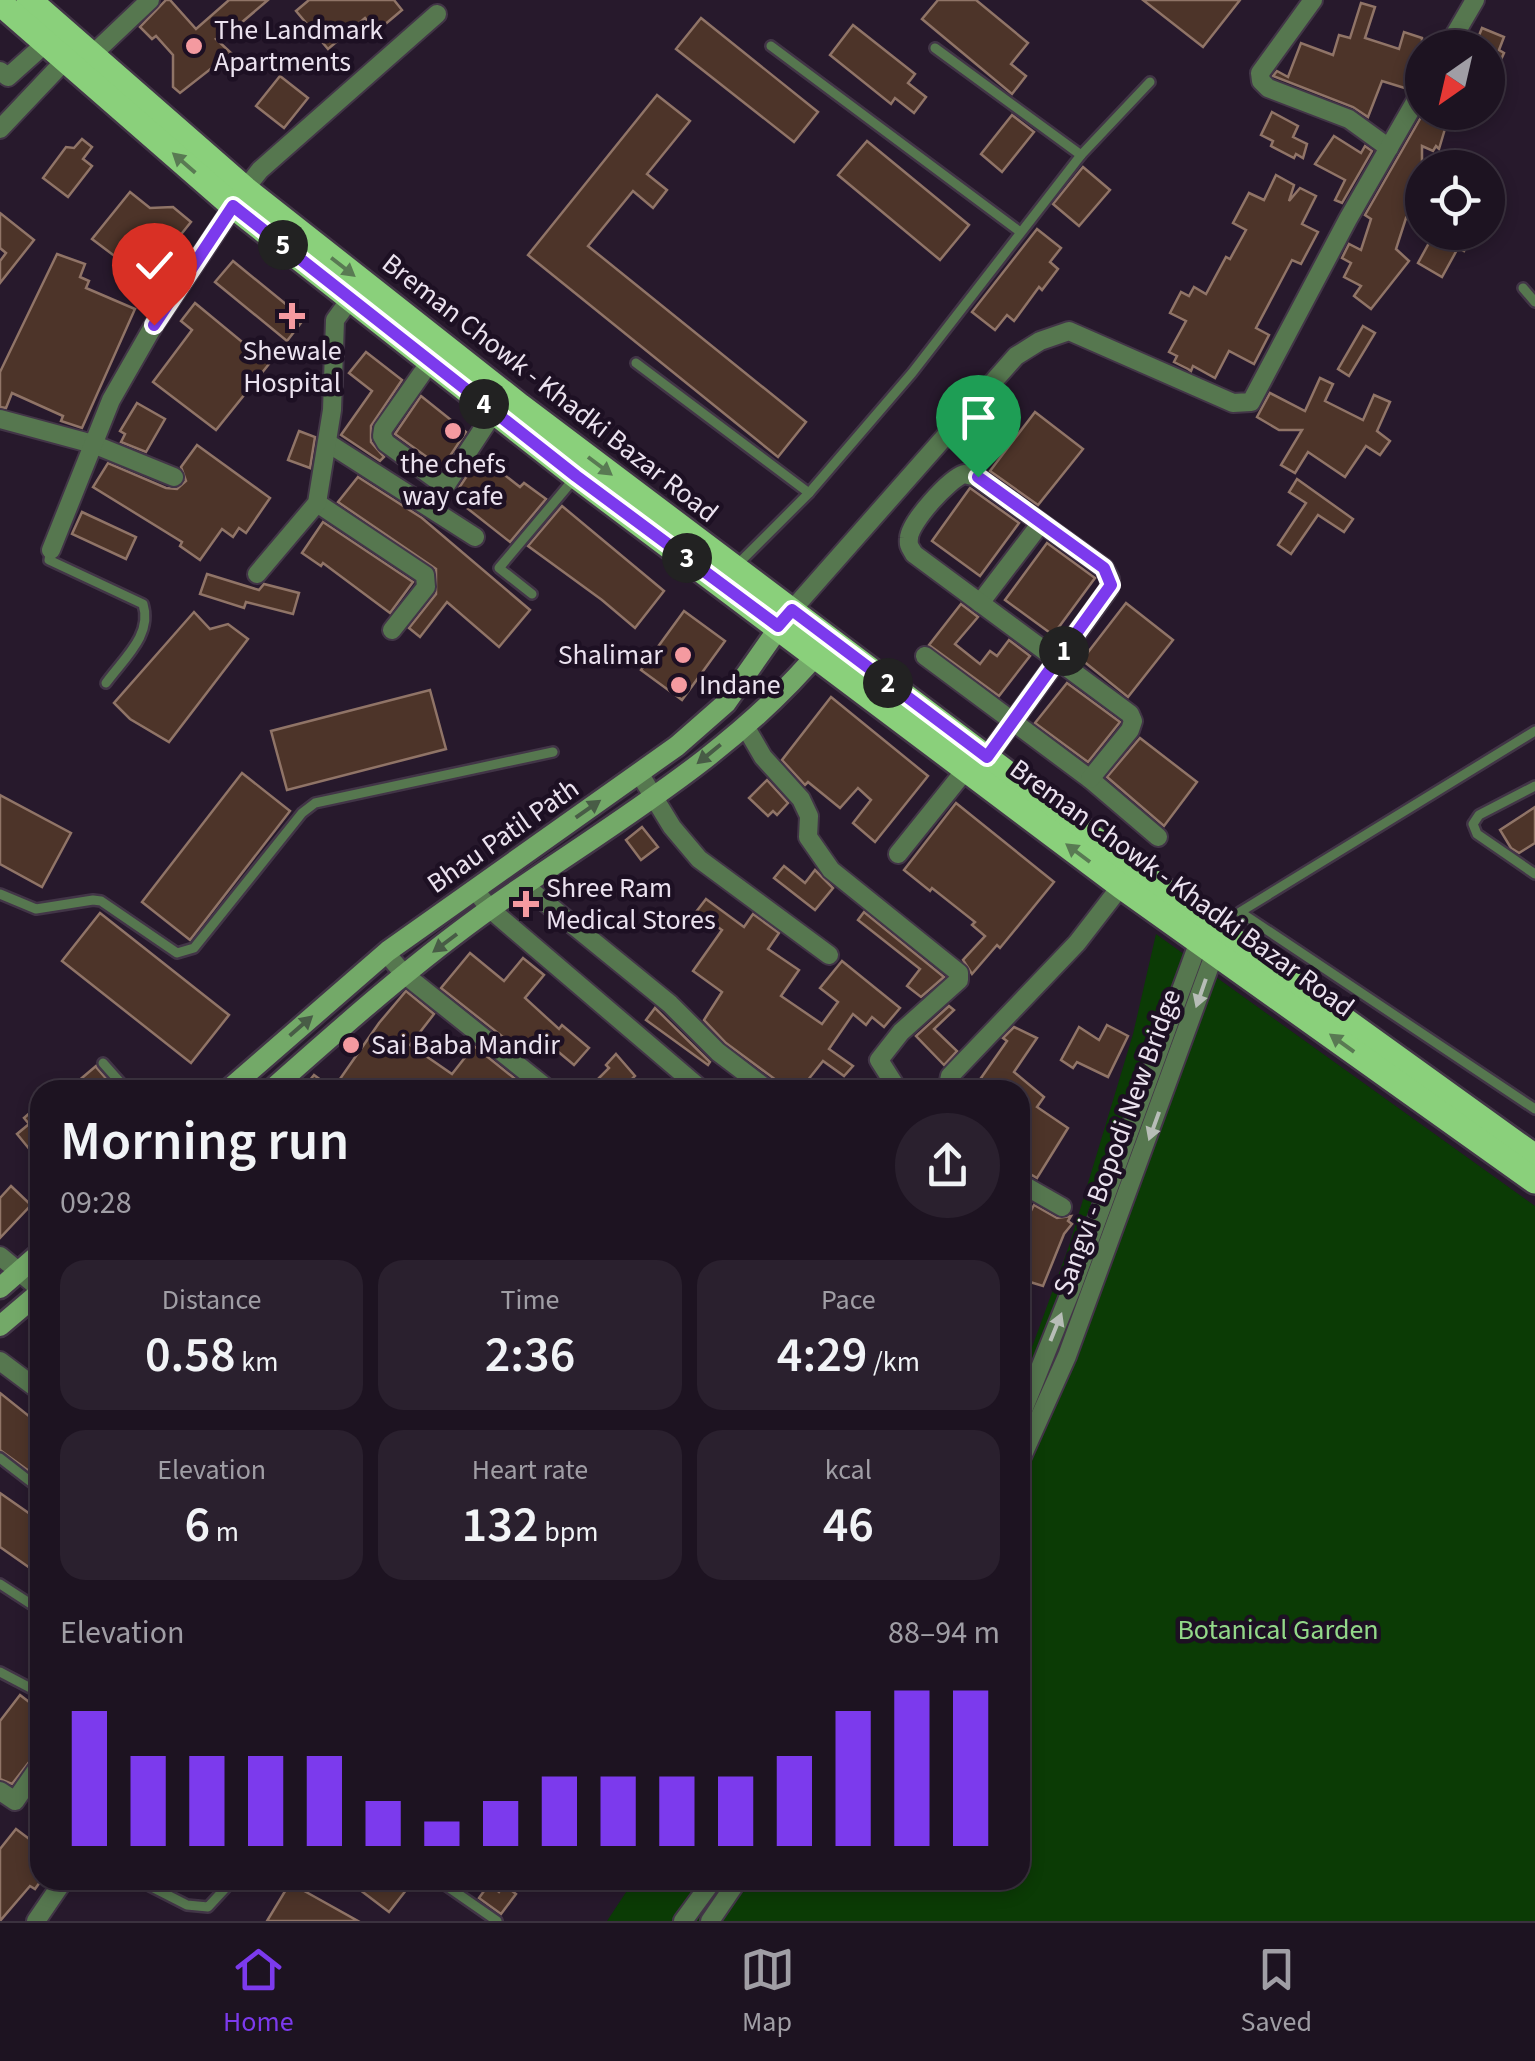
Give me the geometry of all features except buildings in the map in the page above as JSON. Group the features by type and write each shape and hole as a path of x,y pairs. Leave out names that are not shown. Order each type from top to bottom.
{"main road":[{"name":"Breman Chowk - Khadki Bazar Road","path":"28,0 79,53 351,298 576,476 785,618 1127,877 1220,928 1535,1157"},
{"name":"Breman Chowk - Khadki Bazar Road","path":"0,3 46,43 79,53"},
{"name":"Breman Chowk - Khadki Bazar Road","path":"239,198 735,567 785,618"},
{"name":"Bhau Patil Path","path":"240,1080 386,953 677,746 726,703 785,618"},
{"name":"Bhau Patil Path","path":"287,1080 404,974 744,726 823,647"},
{"path":"540,843 556,863"},
{"name":"Breman Chowk - Khadki Bazar Road","path":"1220,928 1535,1181"},
{"path":"0,1288 30,1262"},
{"path":"0,1326 30,1299"}],"street":[{"path":"0,129 79,53 150,0"},
{"path":"1313,0 1260,72 1260,81 1268,88 1349,119 1388,148"},
{"path":"1458,30 1475,0"},
{"path":"51,550 111,400 154,325 239,198 260,170 436,14"},
{"path":"0,71 8,77 46,43"},
{"path":"785,618 990,384 1016,356 1040,341 1069,331 1233,403 1250,402 1405,119"},
{"path":"257,574 317,503 328,443 335,320 351,298"},
{"path":"430,362 382,436 445,486"},
{"path":"431,506 494,412"},
{"path":"0,419 94,444 174,477"},
{"path":"328,443 475,537"},
{"path":"898,854 1013,722 1058,660 1109,589 1110,579 1104,568 978,477 964,474 951,480 912,528 908,542 914,554 1058,660 1132,718 1130,730 1090,779"},
{"path":"317,503 426,576 426,587 392,630"},
{"path":"980,603 1042,523"},
{"path":"925,656 1090,779 1158,837"},
{"path":"744,726 762,757 801,799 809,816 808,837 831,870 959,973 959,980 901,1032 879,1060 892,1080"},
{"path":"640,772 672,827 699,859 829,956"},
{"path":"949,1080 1077,943 1127,877"},
{"path":"524,885 670,1004 718,1052 755,1080"},
{"path":"475,890 490,909 690,1080"},
{"name":"Sangvi - Bopodi New Bridge","path":"1030,1394 1220,928"},
{"path":"386,953 404,974 536,1080"},
{"name":"Sangvi - Bopodi New Bridge","path":"1030,1439 1067,1356 1178,1031"},
{"path":"258,1064 271,1080"},
{"path":"1030,1189 1062,1207"},
{"path":"0,1256 30,1281"},
{"path":"0,1361 30,1384"},
{"path":"0,1791 15,1801 30,1780"},
{"path":"36,1921 57,1890"},
{"path":"684,1921 705,1890"},
{"path":"710,1921 731,1890"}],"lane":[{"path":"771,46 1020,231"},
{"path":"936,48 1082,155"},
{"path":"735,567 809,493 912,373 1082,155 1150,82"},
{"path":"1523,288 1535,302"},
{"path":"636,363 809,493"},
{"path":"532,594 499,568 576,476"},
{"path":"51,550 49,560 143,604 145,630 106,682"},
{"path":"1535,731 1220,928 1535,1109"},
{"path":"0,894 36,909 101,902 177,952 188,952 315,802 553,752"},
{"path":"1535,786 1479,815 1473,824 1476,834 1535,874"},
{"path":"102,1063 118,1080"},
{"path":"0,1458 30,1481"},
{"path":"0,1584 30,1604"},
{"path":"0,1672 30,1688"},
{"path":"158,1890 187,1905 208,1907 224,1890"},
{"path":"452,1890 497,1921"}],"green space":[{"name":"Botanical Garden","path":"1156,934 1535,1206 1535,1921 607,1921 627,1890 1030,1890 1030,1353 1069,1246 1133,1034"}],"place":[{"name":"The Landmark Apartments","path":"194,46"},
{"name":"Shewale Hospital","path":"292,316"},
{"name":"the chefs way cafe","path":"453,431"},
{"name":"Shalimar","path":"683,655"},
{"name":"Indane","path":"679,685"},
{"name":"Shree Ram Medical Stores","path":"526,904"},
{"name":"Sai Baba Mandir","path":"351,1045"}],"route":[{"path":"154,325 233,206 576,476 778,626 792,610 987,757 1111,585 1104,568 978,477"}]}
